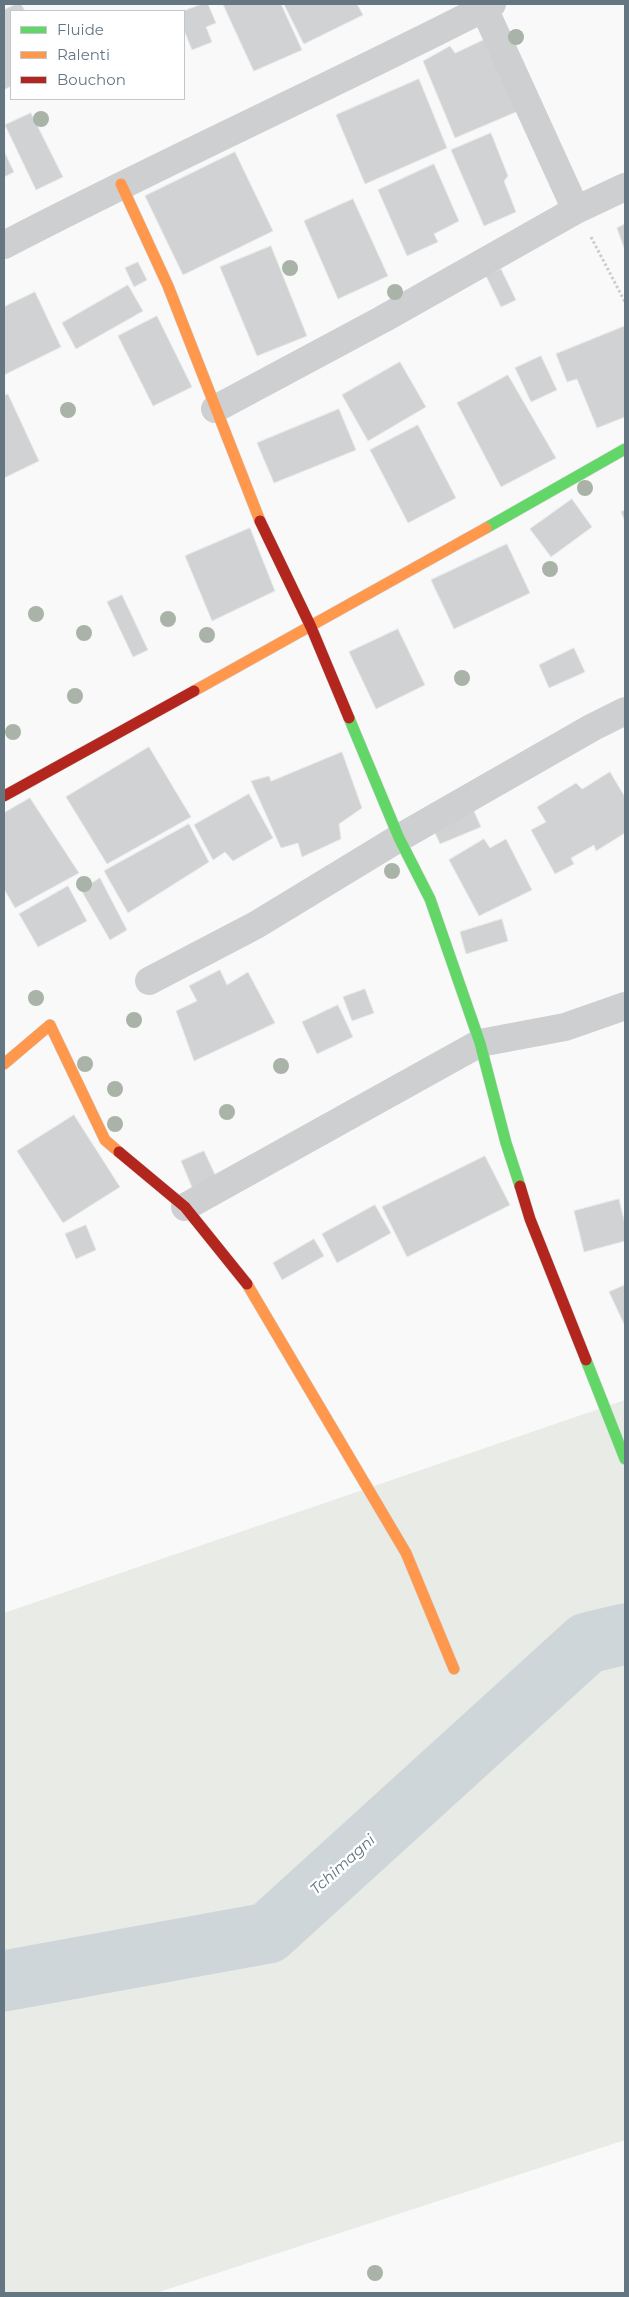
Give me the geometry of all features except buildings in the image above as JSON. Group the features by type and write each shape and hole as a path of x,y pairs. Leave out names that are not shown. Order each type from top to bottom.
{"street":[{"path":"4,245 121,184 278,111 486,5 576,210"},
{"path":"121,184 168,286 259,519 311,627 399,838 430,899 480,1043 506,1143 530,1219 625,1459"},
{"path":"215,409 383,319 576,210 625,187"},
{"path":"4,796 311,627 625,450"},
{"path":"149,981 256,925 399,838 593,727 625,711"},
{"path":"185,1207 480,1043 564,1027 625,1006"},
{"path":"4,1064 50,1025 105,1140 185,1207 244,1279 406,1553 454,1668"}],"path":[{"path":"576,210 625,302"}],"shaded area":[{"path":"625,1400 625,2140 156,2293 4,2293 4,1613"}],"waterway":[{"name":"Tchimagni","path":"4,1981 268,1933 587,1643 625,1634"}],"traffic: fast":[{"path":"486,528 625,449"},
{"path":"349,718 399,838 430,899 480,1043 506,1143 520,1186"},
{"path":"586,1360 625,1459"}],"traffic: slow":[{"path":"121,184 168,286 260,521"},
{"path":"194,691 486,528"},
{"path":"4,1064 50,1025 105,1140 119,1152"},
{"path":"247,1284 406,1553 454,1669"}],"traffic: jam":[{"path":"260,521 311,627 349,718"},
{"path":"4,796 194,691"},
{"path":"119,1152 185,1207 247,1284"},
{"path":"520,1186 530,1219 586,1360"}]}
